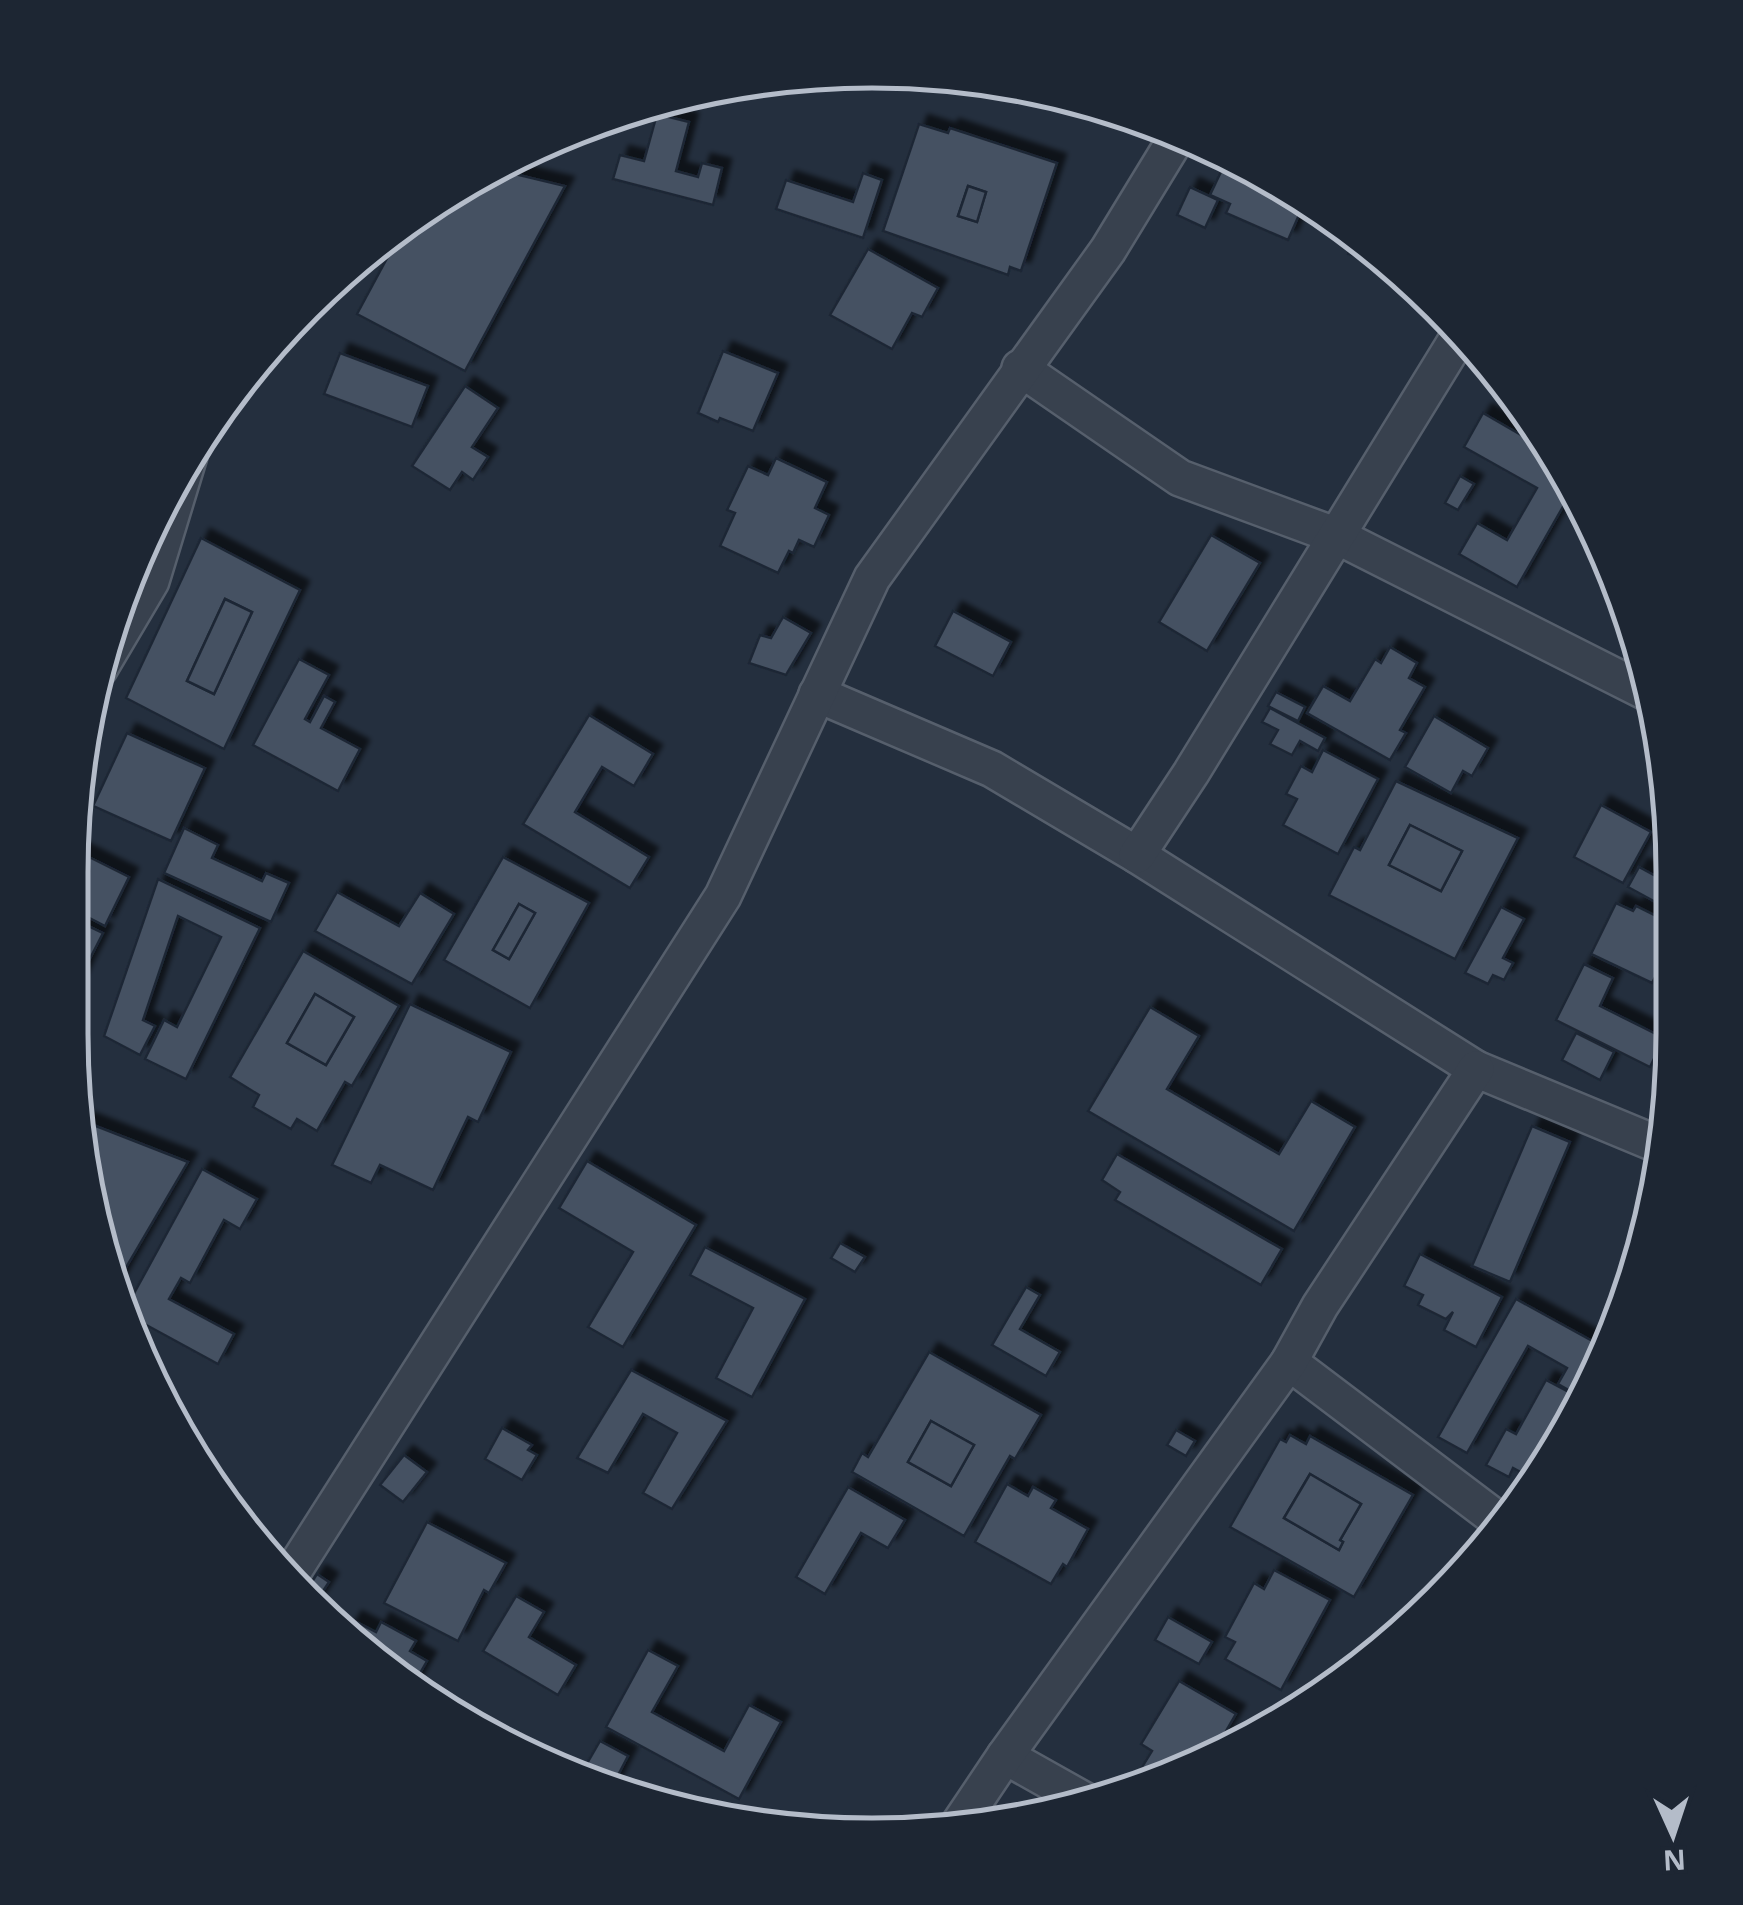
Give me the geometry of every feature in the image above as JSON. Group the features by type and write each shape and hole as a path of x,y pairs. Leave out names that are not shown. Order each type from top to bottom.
{"street":[{"path":"297,1566 723,896 872,578 1108,250 1171,147"},
{"path":"1136,855 1191,773 1453,346"},
{"path":"1020,368 1180,478 1337,536 1633,686"},
{"path":"130,615 151,580 169,524"},
{"path":"818,694 992,769 1476,1069 1648,1140"},
{"path":"967,1812 1289,1362 1320,1306 1476,1069"},
{"path":"1289,1362 1490,1515"},
{"path":"1004,1756 1070,1792"}],"building":[{"path":"664,116 689,122 676,171 698,177 702,163 722,168 713,205 613,179 620,155 644,161 656,118"},
{"path":"919,124 948,133 950,128 1057,163 1021,271 1010,267 1008,275 883,231","holes":["968,186 986,192 977,222 958,216"]},
{"path":"1222,170 1299,215 1288,240 1226,213 1230,204 1210,195"},
{"path":"863,173 882,180 863,238 776,209 786,180 853,202"},
{"path":"514,174 565,186 465,371 357,314 389,254 436,220"},
{"path":"968,186 986,192 977,222 958,216"},
{"path":"1190,187 1218,200 1205,228 1177,215"},
{"path":"868,249 938,288 922,317 912,313 892,349 830,315"},
{"path":"723,351 778,373 753,431 698,413"},
{"path":"340,353 428,386 412,427 324,394"},
{"path":"465,386 498,408 472,447 488,457 473,480 462,472 450,490 412,466"},
{"path":"1483,413 1523,436 1564,505 1517,587 1459,554 1477,523 1507,540 1537,488 1464,447"},
{"path":"776,458 827,482 815,508 829,515 814,547 799,540 778,573 720,546 735,513 727,510 748,466 768,475"},
{"path":"1460,476 1474,484 1458,510 1445,503"},
{"path":"1211,535 1260,563 1207,651 1159,622"},
{"path":"201,538 300,590 224,749 126,698","holes":["225,599 252,612 214,694 187,681"]},
{"path":"225,599 252,612 214,694 187,681"},
{"path":"953,611 1011,642 993,676 935,646"},
{"path":"783,617 811,633 786,675 749,663 760,635 771,638"},
{"path":"1390,647 1417,663 1409,678 1425,687 1400,730 1406,733 1390,760 1307,713 1323,686 1350,701 1375,659 1381,663"},
{"path":"299,659 329,675 305,719 310,722 324,696 335,702 321,728 360,749 338,791 253,745"},
{"path":"1276,692 1305,707 1298,721 1268,706"},
{"path":"1270,708 1325,738 1318,751 1300,741 1292,755 1270,744 1278,730 1262,722"},
{"path":"589,715 653,754 634,786 602,767 575,812 649,857 630,888 523,824"},
{"path":"1434,716 1488,748 1472,776 1463,771 1451,793 1405,767"},
{"path":"127,733 205,768 171,841 93,806"},
{"path":"1323,750 1378,779 1338,854 1283,825 1297,799 1286,794 1301,766 1312,772"},
{"path":"1396,781 1518,838 1455,959 1329,895 1354,847 1360,850","holes":["1410,825 1462,851 1441,891 1389,865"]},
{"path":"1601,805 1651,832 1623,883 1574,857"},
{"path":"1410,825 1462,851 1441,891 1389,865"},
{"path":"184,828 218,845 212,858 262,881 266,873 289,883 271,922 164,873"},
{"path":"88,857 129,877 105,926 88,917"},
{"path":"503,857 589,903 530,1008 444,960","holes":["519,904 535,913 509,959 493,950"]},
{"path":"1639,867 1656,876 1656,902 1628,887"},
{"path":"158,879 260,928 186,1079 145,1059 164,1020 177,1027 221,937 178,916 143,1020 155,1026 140,1055 104,1036"},
{"path":"337,892 399,926 420,893 454,914 412,984 315,931"},
{"path":"1616,903 1633,911 1636,906 1656,916 1656,975 1652,983 1591,954"},
{"path":"519,904 535,913 509,959 493,950"},
{"path":"1501,907 1524,919 1503,958 1513,963 1504,980 1493,975 1488,984 1465,973"},
{"path":"88,926 103,933 88,962"},
{"path":"303,951 399,1006 352,1086 345,1082 317,1131 297,1119 291,1129 253,1107 259,1095 230,1077","holes":["315,994 354,1017 326,1065 287,1043"]},
{"path":"1584,964 1613,978 1600,1006 1656,1034 1655,1056 1650,1067 1556,1020"},
{"path":"315,994 354,1017 326,1065 287,1043"},
{"path":"410,1004 511,1052 478,1122 468,1117 433,1190 380,1165 371,1183 332,1165"},
{"path":"1150,1007 1199,1036 1167,1089 1279,1154 1311,1101 1355,1127 1294,1231 1088,1111"},
{"path":"1576,1033 1614,1052 1600,1080 1562,1060"},
{"path":"93,1125 188,1162 124,1270 103,1186"},
{"path":"1532,1126 1570,1142 1510,1282 1472,1266"},
{"path":"1117,1154 1282,1249 1261,1285 1115,1200 1120,1192 1102,1180"},
{"path":"587,1161 696,1225 623,1347 588,1327 633,1252 559,1208"},
{"path":"202,1169 257,1199 240,1229 224,1220 190,1283 181,1278 169,1299 234,1334 218,1364 143,1323 133,1296"},
{"path":"840,1243 865,1257 855,1272 831,1258"},
{"path":"705,1247 805,1299 752,1397 716,1378 753,1308 690,1275"},
{"path":"1420,1254 1502,1297 1476,1347 1444,1330 1453,1312 1446,1319 1418,1305 1423,1295 1404,1286"},
{"path":"1026,1287 1040,1295 1020,1329 1060,1352 1046,1376 992,1345"},
{"path":"1516,1299 1593,1341 1569,1390 1558,1384 1567,1368 1528,1346 1467,1453 1438,1437"},
{"path":"929,1352 1041,1415 1015,1459 1010,1456 964,1536 852,1472 862,1453 868,1457","holes":["931,1421 974,1445 951,1486 908,1462"]},
{"path":"631,1370 727,1421 672,1509 643,1493 677,1433 643,1414 608,1473 577,1458"},
{"path":"1546,1380 1569,1392 1523,1469 1521,1472 1513,1468 1509,1477 1486,1465 1506,1429 1516,1434"},
{"path":"931,1421 974,1445 951,1486 908,1462"},
{"path":"502,1428 532,1445 528,1450 537,1455 522,1480 485,1459"},
{"path":"1176,1430 1195,1441 1186,1456 1167,1445"},
{"path":"1290,1435 1306,1444 1310,1436 1413,1495 1354,1597 1230,1527 1280,1439 1286,1442","holes":["1310,1474 1361,1504 1340,1540 1343,1542 1339,1550 1284,1518"]},
{"path":"404,1455 427,1472 403,1502 380,1485"},
{"path":"1310,1474 1361,1504 1340,1540 1343,1542 1339,1550 1284,1518"},
{"path":"1007,1484 1028,1496 1033,1487 1056,1500 1051,1508 1088,1529 1067,1567 1063,1564 1051,1584 975,1542"},
{"path":"848,1487 905,1520 888,1548 861,1533 825,1594 796,1577"},
{"path":"427,1522 506,1563 489,1593 484,1590 458,1641 384,1603"},
{"path":"1274,1570 1330,1600 1281,1690 1225,1659 1235,1642 1225,1637 1254,1583 1264,1589"},
{"path":"317,1574 329,1582 322,1593 312,1582"},
{"path":"516,1596 544,1612 529,1637 576,1665 558,1695 483,1651"},
{"path":"1168,1617 1212,1642 1199,1664 1155,1640"},
{"path":"353,1621 376,1632 381,1622 416,1641 410,1651 427,1661 420,1673 394,1655"},
{"path":"648,1650 678,1666 652,1712 724,1751 749,1705 781,1722 739,1799 606,1727"},
{"path":"1179,1681 1236,1714 1225,1733 1144,1768 1152,1751 1141,1744"},
{"path":"600,1741 628,1756 618,1776 587,1764"}]}
